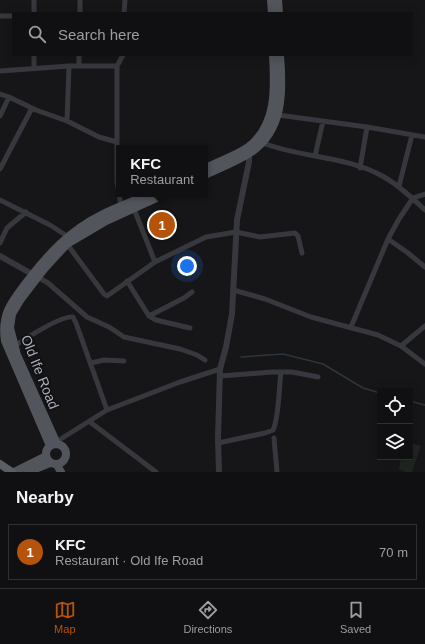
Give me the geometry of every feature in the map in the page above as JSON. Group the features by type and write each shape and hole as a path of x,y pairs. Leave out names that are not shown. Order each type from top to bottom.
{"highway":[{"path":"0,464 13,472"}],"main road":[{"path":"271,0 272,12"},
{"path":"278,0 278,12"},
{"path":"208,167 245,149 263,132 274,102 273,56"},
{"path":"208,174 249,154 262,143 273,127 278,115 282,92 280,56"},
{"name":"Old Ife Road","path":"54,444 20,364 14,346 10,328 12,314 40,264 67,240 121,206 141,197"},
{"name":"Old Ife Road","path":"104,218 134,209 159,197"},
{"name":"Old Ife Road","path":"35,275 10,306 4,320 3,328 5,341 54,444 64,448 66,456 64,461 54,464"},
{"path":"54,444 47,450 54,464"},
{"path":"13,472 54,464"},
{"path":"28,472 54,464"}],"street":[{"path":"34,0 34,12"},
{"path":"80,0 80,12"},
{"path":"124,12 125,0"},
{"path":"0,16 12,16"},
{"path":"34,56 34,68"},
{"path":"79,56 79,66"},
{"path":"0,94 36,110 67,121 100,137 117,142 117,66 122,56"},
{"path":"67,121 68,66"},
{"path":"0,70 68,66 117,66"},
{"path":"0,116 9,97"},
{"path":"0,169 32,108"},
{"path":"278,115 367,127 425,137"},
{"path":"315,156 323,121"},
{"path":"360,168 367,127"},
{"path":"399,186 412,135"},
{"path":"262,143 276,148 315,156 377,173 399,186 425,210"},
{"path":"219,472 218,443 220,369 230,328 236,232 249,162 249,154"},
{"path":"351,326 388,239 403,211 413,198 425,194"},
{"path":"120,197 121,206"},
{"path":"0,200 50,225 67,240 104,294 107,296 111,295 127,281 155,262 199,240 216,235 236,232 267,237 295,233 298,236 302,253"},
{"path":"134,209 155,262"},
{"path":"0,243 7,228 26,212"},
{"path":"388,239 425,267"},
{"path":"0,256 48,283 87,317 109,327 124,337 180,349 197,355 205,360"},
{"path":"127,281 149,316 156,320 190,328"},
{"path":"233,290 265,299 312,317 351,326 378,335 401,346 425,364"},
{"path":"149,316 192,292"},
{"path":"14,346 53,322 69,316 73,317 107,410"},
{"path":"401,346 425,326"},
{"path":"91,363 104,360 124,361"},
{"path":"54,444 107,410 180,382 220,369"},
{"path":"220,376 255,372 281,372 318,377"},
{"path":"218,443 266,433 273,430 275,426 281,372"},
{"path":"90,422 156,472"},
{"path":"274,438 277,472"}],"shaded area":[{"path":"413,444 421,446 412,472 406,472 399,469 400,460 413,460"}],"waterway":[{"path":"241,357 283,354 323,364 363,388 377,392"},
{"path":"413,402 425,405"}],"place":[{"name":"KFC","path":"162,225"}]}
